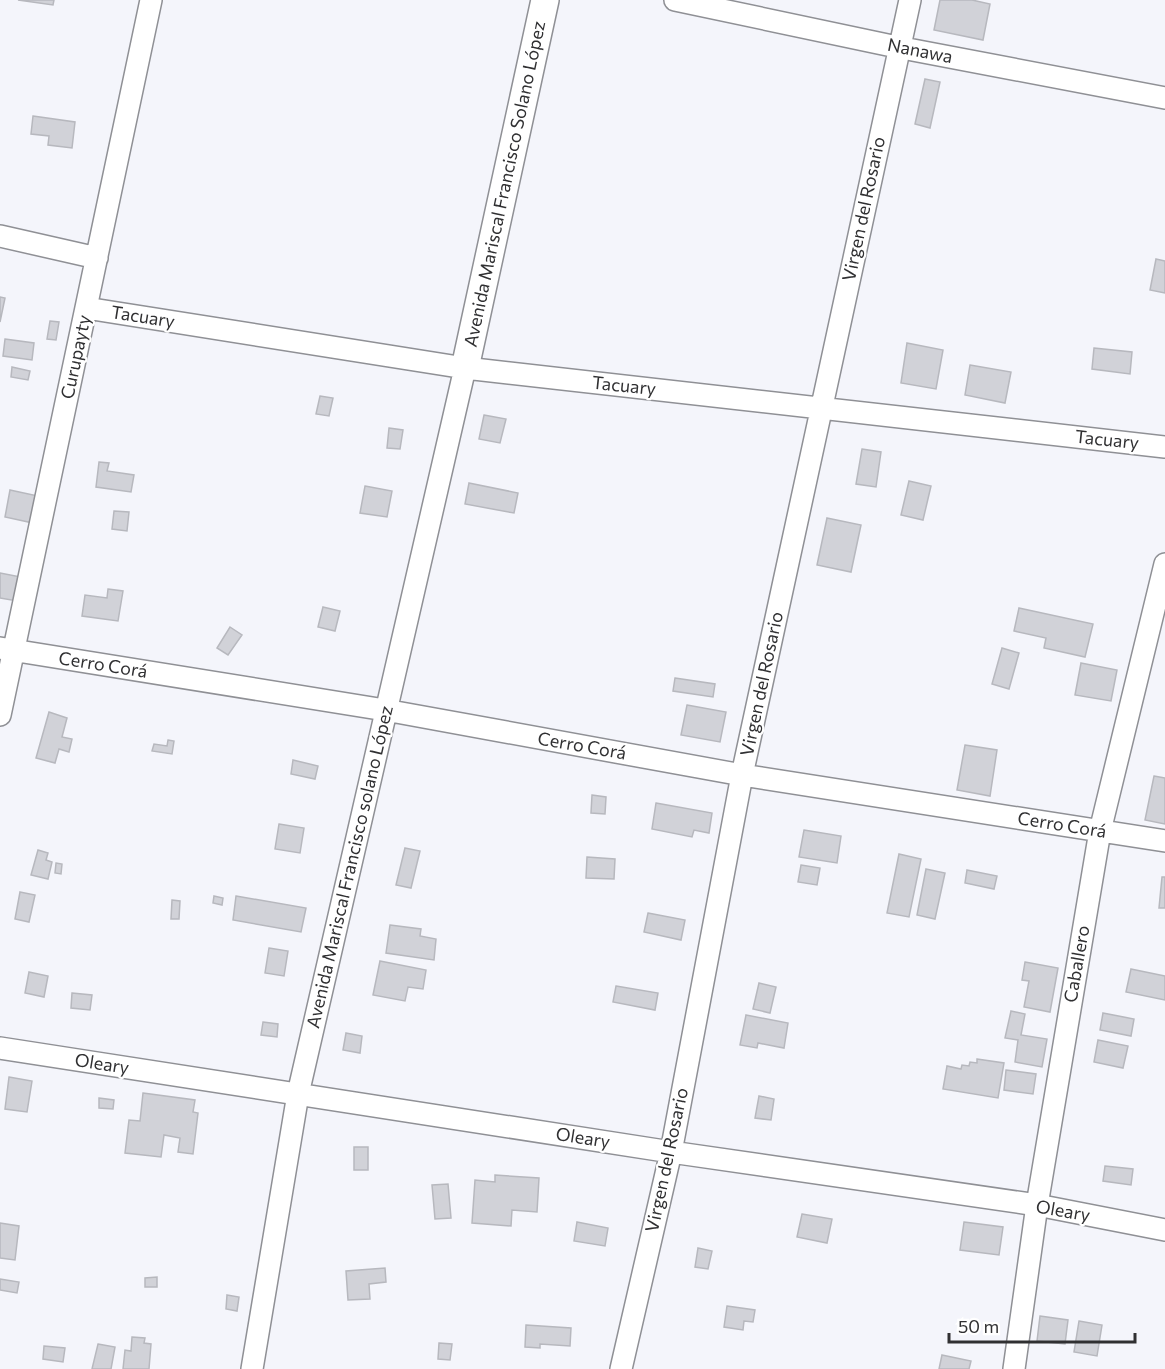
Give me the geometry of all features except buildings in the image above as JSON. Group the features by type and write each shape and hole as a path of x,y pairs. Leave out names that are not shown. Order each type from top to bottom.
{"street":[{"name":"Curupayty","path":"0,715 7,649 86,308 151,0"},
{"name":"Avenida Mariscal Francisco Solano López","path":"465,368 544,0"},
{"name":"Nanawa","path":"675,0 897,47 1165,98"},
{"name":"Virgen del Rosario","path":"621,1369 670,1152 742,775 823,408 897,47 909,0"},
{"path":"0,236 97,258"},
{"name":"Tacuary","path":"86,308 465,368 1165,447"},
{"name":"Avenida Mariscal Francisco solano López","path":"252,1369 298,1094 465,368"},
{"name":"Caballero","path":"1014,1369 1037,1205 1100,831 1165,564"},
{"name":"Cerro Corá","path":"7,649 385,710 742,775 1165,841"},
{"name":"Oleary","path":"0,1048 670,1152 1037,1205 1165,1230"}]}
